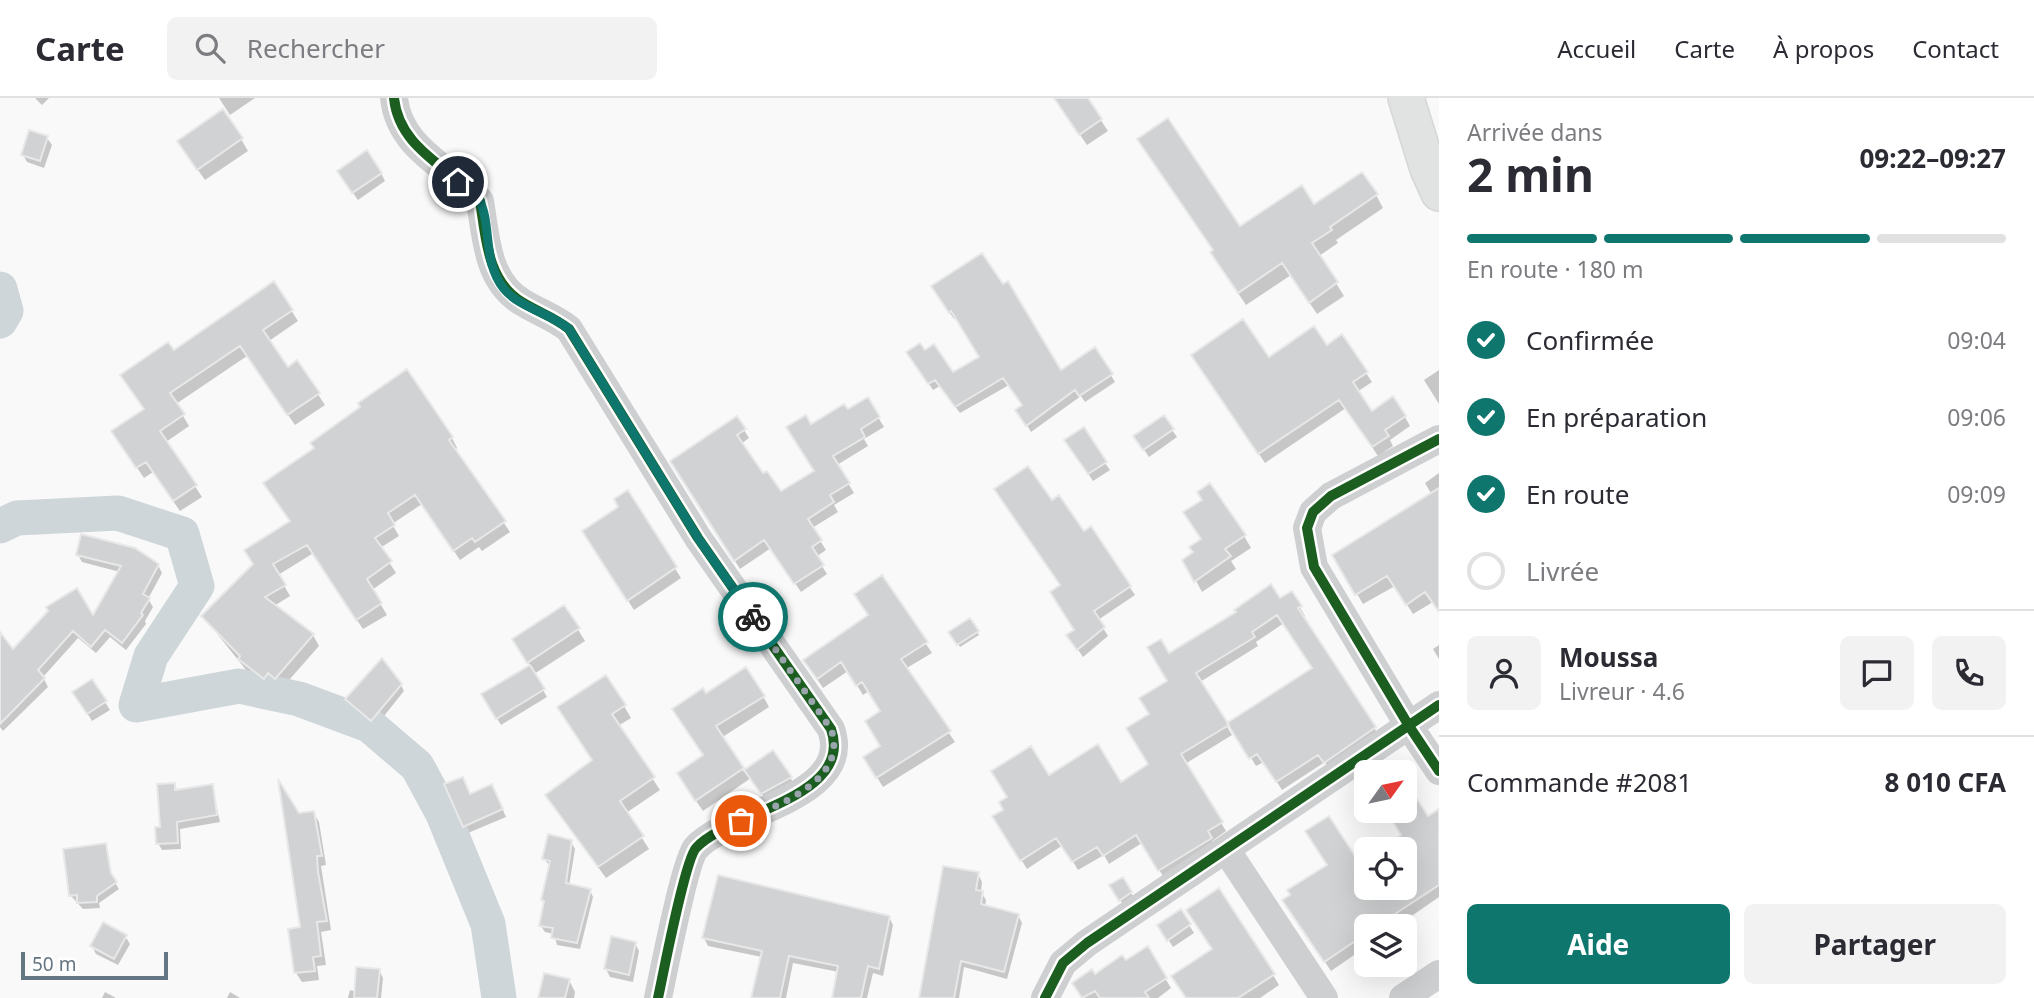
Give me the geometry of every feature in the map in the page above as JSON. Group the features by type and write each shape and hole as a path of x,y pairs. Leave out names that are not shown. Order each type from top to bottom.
{"main road":[{"path":"1406,98 1410,118 1439,193"}],"street":[{"path":"394,98 405,130 421,150 480,201 488,253 505,290 523,303 554,317 569,329 698,538 831,729 834,739 827,771 784,803 720,830 694,850 658,998"},
{"path":"1439,439 1331,496 1313,512 1307,528 1314,568 1439,771"},
{"path":"1051,994 1063,963 1087,943 1227,851 1439,705"},
{"path":"1227,851 1324,998"},
{"path":"1403,998 1439,974"}],"building":[{"path":"1054,98 1088,98 1102,119 1079,135"},
{"path":"223,109 243,138 197,170 177,141"},
{"path":"1168,118 1240,226 1302,185 1314,204 1362,172 1378,194 1330,227 1332,230 1312,243 1338,282 1309,303 1282,263 1238,293 1210,252 1213,250 1137,139"},
{"path":"29,130 48,136 40,161 21,155"},
{"path":"367,150 382,173 352,193 337,171"},
{"path":"982,253 1003,284 1008,281 1061,370 1095,347 1113,374 1079,396 1075,390 1026,426 1015,410 1022,405 1003,378 955,407 935,380 928,384 906,352 920,343 925,350 934,344 953,372 979,357 951,311 949,313 931,286"},
{"path":"274,281 293,310 263,330 288,367 297,360 320,393 287,415 240,346 170,393 185,414 160,431 197,485 173,501 146,462 136,468 111,431 144,409 120,375 168,342 174,350"},
{"path":"1243,319 1269,357 1314,326 1327,345 1342,334 1368,372 1353,382 1372,411 1393,396 1406,416 1385,430 1389,436 1372,447 1339,400 1258,454 1191,355"},
{"path":"407,369 453,437 449,440 506,521 475,542 472,538 453,551 415,495 388,513 395,525 375,538 392,561 367,579 382,603 356,620 307,545 273,564 286,585 265,597 314,634 275,679 268,673 264,679 238,659 240,656 201,616 253,564 244,550 290,521 263,483 314,448 310,443 360,407 358,403"},
{"path":"868,397 880,417 861,429 865,437 833,456 850,483 830,495 834,502 808,519 822,540 812,547 824,565 794,584 764,540 734,561 670,461 737,416 746,429 737,435 763,473 767,471 781,491 814,471 786,427 806,415 811,424 844,404 848,409"},
{"path":"1164,415 1174,429 1143,450 1133,436"},
{"path":"1084,427 1107,462 1088,474 1064,440"},
{"path":"1028,466 1052,500 1059,495 1084,531 1091,526 1131,586 1094,611 1105,627 1077,650 1066,635 1074,630 1050,592 1060,585 994,489"},
{"path":"1210,483 1246,535 1225,549 1231,556 1194,582 1182,560 1193,552 1189,547 1201,539 1183,512 1202,500 1197,492"},
{"path":"1439,488 1439,612 1425,592 1406,605 1387,576 1355,595 1332,555"},
{"path":"628,490 677,567 627,601 582,531 618,507 614,499"},
{"path":"81,534 135,548 159,564 143,594 150,598 141,613 143,615 122,643 105,630 91,647 73,631 38,670 45,678 0,724 0,632 13,649 48,611 46,607 77,588 93,615 121,566 76,555"},
{"path":"882,575 928,642 901,659 951,731 876,778 863,757 880,746 865,721 880,711 862,682 856,686 841,662 817,679 803,660 868,615 854,594"},
{"path":"1271,584 1280,598 1292,591 1302,606 1298,608 1376,727 1324,763 1318,755 1276,782 1257,754 1249,759 1228,725 1181,754 1223,822 1208,831 1212,838 1158,871 1136,835 1103,856 1097,847 1072,862 1056,838 1020,861 992,816 1003,810 999,802 1007,797 991,771 1031,746 1049,775 1098,744 1121,782 1148,764 1126,728 1149,714 1139,698 1167,681 1147,647 1161,639 1169,653 1236,612 1234,610","holes":["1277,615 1312,668 1228,723 1196,673 1255,637 1252,632"]},
{"path":"564,605 580,628 527,663 512,639"},
{"path":"970,618 979,631 957,645 948,632"},
{"path":"382,658 402,684 371,721 345,699"},
{"path":"530,665 545,689 496,719 481,694"},
{"path":"746,667 765,696 716,726 744,768 695,801 677,773 703,755 672,709 703,688 706,693"},
{"path":"606,675 626,705 612,714 655,777 620,801 644,836 598,867 545,795 592,760 557,707"},
{"path":"92,679 107,701 87,714 72,692"},
{"path":"773,750 792,777 761,794 744,770"},
{"path":"463,777 470,794 492,784 503,809 463,827 444,784"},
{"path":"278,779 299,813 314,811 322,856 317,856 318,872 327,921 317,922 321,956 313,957 315,971 294,973 288,929 300,927"},
{"path":"175,783 175,790 213,784 217,815 177,822 178,843 156,844 155,827 160,827 157,784"},
{"path":"1418,801 1428,816 1439,809 1439,885 1417,900 1417,837 1398,837 1401,835 1394,823 1417,823"},
{"path":"1329,816 1354,854 1354,900 1416,900 1395,914 1354,914 1354,942 1324,962 1282,900 1290,895 1287,890 1327,865 1305,831"},
{"path":"548,834 572,840 566,883 591,889 577,943 551,938 553,928 539,926 544,901 541,900 550,861 542,859"},
{"path":"106,843 111,873 117,882 97,896 97,902 77,903 77,895 69,896 63,849"},
{"path":"943,866 979,872 976,890 983,891 981,904 1019,914 1004,972 961,961 954,998 919,998"},
{"path":"718,875 890,916 879,969 868,966 861,998 832,998 838,966 789,956 780,998 751,998 762,951 702,938"},
{"path":"1123,877 1132,892 1119,901 1109,885"},
{"path":"1219,888 1275,974 1238,998 1186,998 1171,976 1212,949 1186,910"},
{"path":"1181,909 1191,924 1167,941 1157,925"},
{"path":"103,922 127,935 114,959 90,946"},
{"path":"611,936 636,942 629,975 604,969"},
{"path":"1148,946 1167,978 1145,992 1149,998 1100,998 1095,991 1082,998 1072,983 1092,969 1095,974 1122,955 1126,960"},
{"path":"356,967 380,969 377,998 354,998"},
{"path":"544,973 570,979 565,998 538,998"}],"waterway":[{"path":"0,289 6,311 0,321"},
{"path":"0,526 17,518 118,513 182,534 197,586 151,656 136,705 239,686 299,699 369,725 417,766 443,814 488,924 499,998"}],"cycle path":[{"path":"394,98 398,116 415,144 480,201 490,258 502,283 522,302 569,329 698,538 831,729 833,752 825,772 784,801 712,835 696,848 680,895 658,998"},
{"path":"1439,439 1331,496 1313,512 1307,528 1314,567 1439,771"},
{"path":"1045,998 1063,963 1087,943 1439,705"}],"way so far":[{"path":"741,821 784,803 827,771 834,739 831,729 753,617"}],"route":[{"path":"458,182 480,201 488,253 505,290 523,303 554,317 569,329 698,538 753,617"}]}
